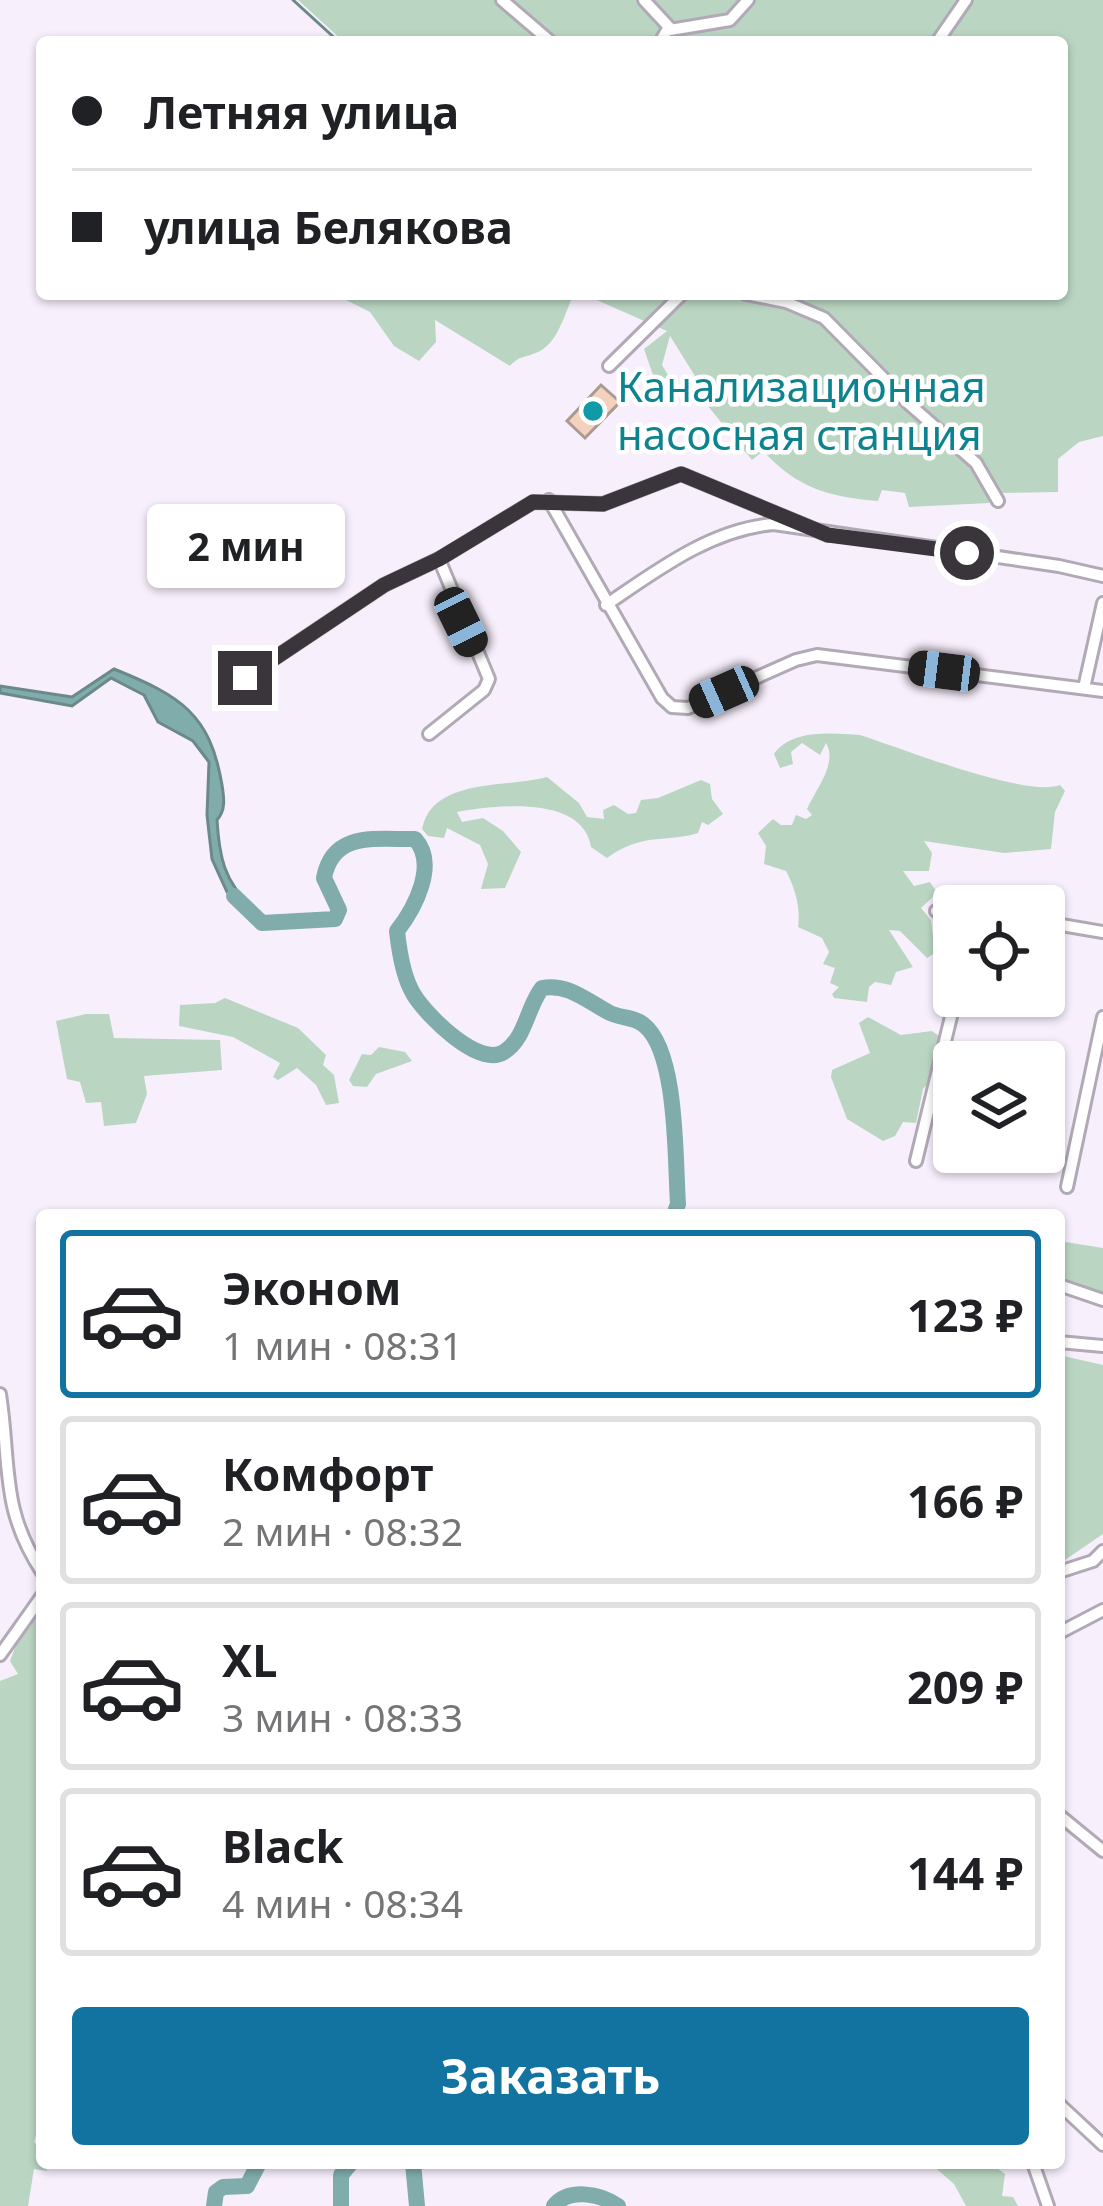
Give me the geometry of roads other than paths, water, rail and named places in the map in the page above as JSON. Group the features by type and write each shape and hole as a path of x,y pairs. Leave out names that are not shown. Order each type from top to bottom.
{"street":[{"path":"502,0 544,36"},
{"path":"644,0 670,31"},
{"path":"665,36 670,31 730,20 748,0"},
{"path":"941,36 966,0"},
{"path":"609,366 676,300"},
{"path":"776,300 824,318 908,404 976,463 998,501"},
{"path":"245,678 384,585 439,559 533,502 603,504 681,474 828,535"},
{"path":"549,500 606,605 672,707 688,708 796,660 817,656 1103,691"},
{"path":"606,605 686,552 758,526 1103,576"},
{"path":"429,734 484,690 489,679 439,559"},
{"path":"1084,688 1103,603"},
{"path":"1065,926 1103,932"},
{"path":"916,1161 951,1017"},
{"path":"1067,1187 1103,1017"},
{"path":"1065,1287 1103,1300"},
{"path":"1065,1342 1103,1336"},
{"path":"1083,1341 1103,1346"},
{"path":"0,1394 5,1419 5,1492 22,1544 36,1564"},
{"path":"1065,1570 1093,1561 1103,1551"},
{"path":"0,1655 36,1604"},
{"path":"1065,1630 1103,1610"},
{"path":"1065,1821 1103,1851"},
{"path":"1065,2110 1103,2145"},
{"path":"1035,2169 1048,2206"}],"waterway":[{"path":"293,0 332,36"},
{"path":"234,896 262,923 335,919 339,910 324,878 337,852 359,841 415,839 422,849 424,873 417,898 397,931 414,995 454,1037 493,1055 504,1052 517,1039 542,988 569,991 644,1025 655,1039 669,1082 676,1209"},
{"path":"214,2206 216,2192 247,2186 256,2169"},
{"path":"341,2206 341,2175 346,2169"},
{"path":"414,2169 417,2206"},
{"path":"554,2206 584,2194 618,2206"}],"place":[{"name":"Канализационная насосная станция","path":"593,411"}]}
